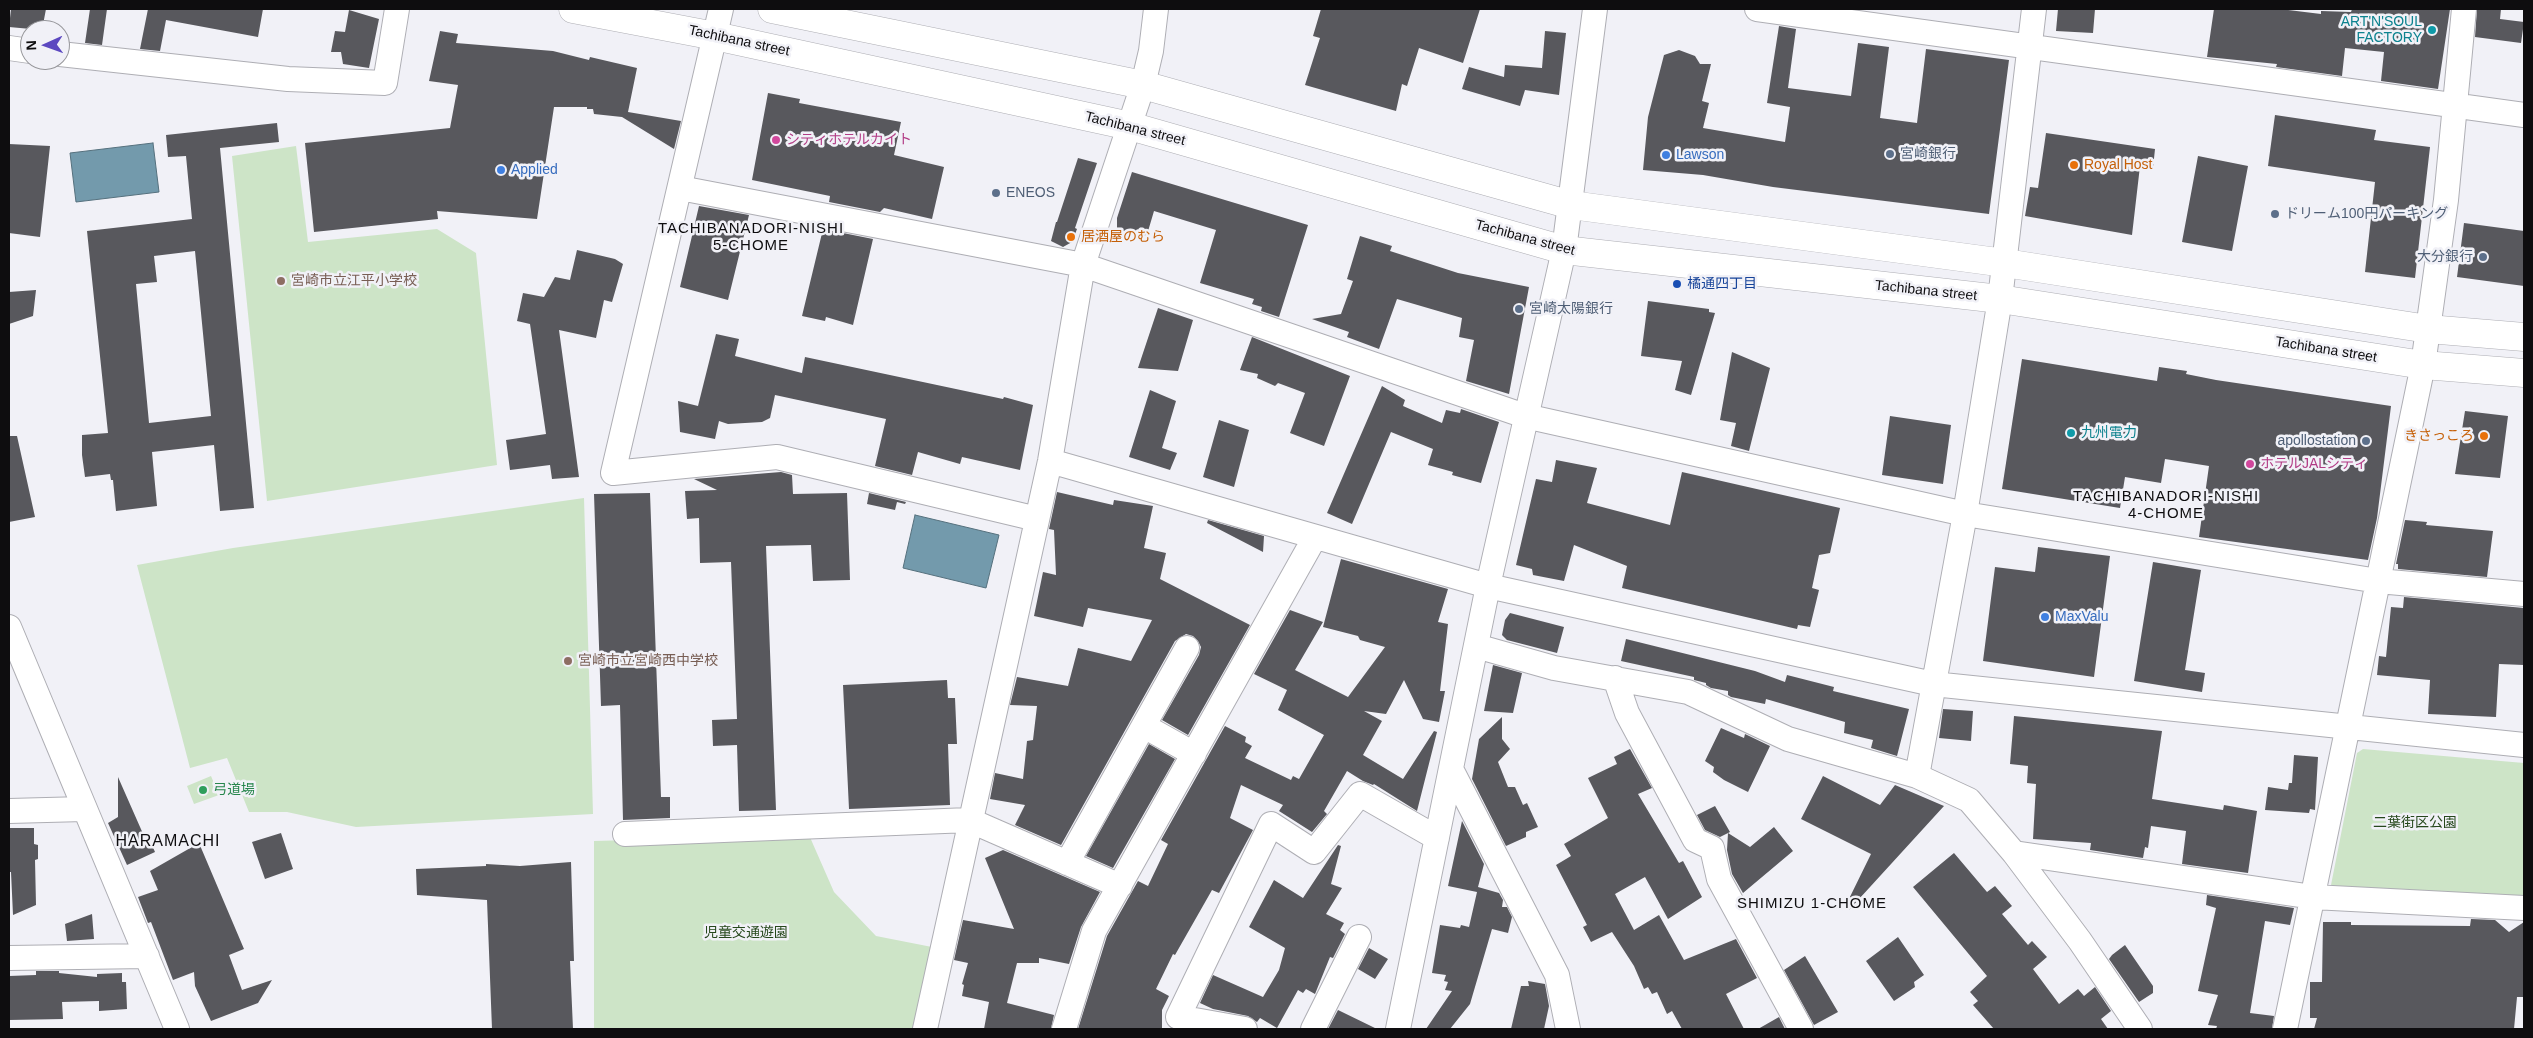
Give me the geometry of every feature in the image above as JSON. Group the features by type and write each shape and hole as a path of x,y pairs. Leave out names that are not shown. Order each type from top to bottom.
{"highway":[{"name":"Tachibana street","path":"573,9 715,36 1130,126 1564,250 2000,299 2423,366 2524,373"},
{"path":"772,9 1143,85 1571,205 2005,263 2428,329 2524,337"}],"street":[{"path":"70,55 288,79 385,83 397,9"},
{"path":"721,9 613,474 777,457 1036,519"},
{"path":"925,1029 969,820 1050,461 1083,265 1143,85 1151,51 1156,9"},
{"path":"1398,1029 1488,586 1564,250 1594,9"},
{"path":"1757,9 2524,116"},
{"path":"1917,776 1965,514 2000,299 2034,9"},
{"path":"2285,1029 2423,366 2446,200 2464,9"},
{"path":"680,188 1083,265 1525,416 1965,514 2378,581 2524,594"},
{"path":"1050,461 1488,586 1933,684 2348,729 2524,745"},
{"path":"1064,1029 1094,931 1315,537"},
{"path":"9,626 177,1029"},
{"path":"1476,646 1554,668 1688,692 1788,739 1917,776 1969,800 2014,853 2080,942 2140,1029"},
{"path":"1068,863 1187,648"},
{"path":"1615,678 1627,713 1696,840 1712,848 1720,879 1800,1029"},
{"path":"1144,726 1194,754"},
{"path":"1451,769 1557,975 1568,1029"},
{"path":"1245,1029 1178,1016 1271,824 1314,852 1360,794 1437,838"},
{"path":"9,811 84,809"},
{"path":"625,834 969,820 1120,886"},
{"path":"2014,853 2313,897 2524,908"},
{"path":"1313,1029 1359,937"},
{"path":"9,958 147,956"}],"green space":[{"path":"296,146 308,242 437,229 476,253 497,465 267,501 232,156"},
{"path":"584,498 593,814 356,827 287,812 249,812 227,758 190,768 137,565 233,548"},
{"name":"二葉街区公園","path":"2363,749 2524,763 2524,898 2334,888 2331,885 2357,753"},
{"name":"弓道場","path":"211,776 219,795 194,804 187,786"},
{"name":"児童交通遊園","path":"809,835 834,892 876,936 932,947 915,1029 594,1029 594,841"}],"water":[{"path":"153,143 159,192 76,202 70,153"},
{"path":"915,515 999,535 986,588 903,568"}],"building":[{"path":"11,9 46,9 44,20 20,20 20,28 9,27"},
{"path":"90,9 107,9 102,45 85,43"},
{"path":"148,9 263,9 258,37 166,20 160,51 140,49"},
{"path":"1321,9 1480,9 1463,63 1419,48 1407,86 1402,84 1396,111 1305,85 1320,38 1313,36"},
{"path":"2058,9 2095,9 2093,33 2056,31"},
{"path":"2214,9 2280,9 2321,14 2321,11 2351,12 2352,9 2450,9 2438,89 2381,81 2384,52 2345,48 2342,76 2276,67 2277,64 2207,57"},
{"path":"2477,9 2501,9 2500,19 2524,22 2521,43 2475,37"},
{"path":"349,10 379,19 369,68 343,64 341,52 331,52 335,31 345,32"},
{"name":"宮崎銀行","path":"1779,26 1796,29 1788,88 1851,96 1858,43 1889,47 1880,118 1917,123 1926,49 2009,60 1989,214 1773,187 1703,175 1643,170 1648,117 1664,55 1679,50 1695,56 1700,64 1711,64 1702,101 1709,103 1703,128 1785,142 1790,107 1767,103"},
{"path":"440,31 458,34 456,43 553,51 589,60 590,57 637,68 628,112 681,121 674,149 622,117 594,114 593,109 587,109 587,107 554,107 537,219 437,211 438,219 314,232 305,143 450,128 458,85 429,81"},
{"path":"1545,31 1566,33 1559,95 1525,90 1520,106 1462,89 1469,67 1504,77 1505,65 1542,68"},
{"path":"768,93 800,99 799,103 901,122 894,155 944,167 932,219 884,208 880,212 829,202 830,196 752,180"},
{"path":"2275,115 2376,130 2374,140 2430,147 2415,278 2365,272 2375,182 2268,166"},
{"path":"277,123 279,142 220,148 254,508 220,511 214,445 152,452 157,506 116,511 113,480 111,480 110,474 85,477 82,435 108,433 87,231 192,219 186,156 168,157 166,135","holes":["195,251 211,416 149,423 136,284 157,282 154,256"]},
{"name":"Royal Host","path":"2046,133 2155,149 2153,168 2140,166 2132,235 2025,216 2030,187 2038,188"},
{"path":"9,144 50,146 40,237 9,233"},
{"path":"2198,156 2248,166 2232,251 2182,242"},
{"path":"1078,158 1097,163 1072,242 1063,247 1051,241"},
{"path":"1132,172 1308,225 1279,317 1261,311 1262,307 1252,304 1254,299 1200,283 1216,230 1154,211 1146,238 1117,229 1117,218"},
{"path":"699,206 749,215 728,300 680,287"},
{"path":"2464,223 2524,231 2524,286 2457,277"},
{"path":"823,229 873,239 853,325 826,317 825,321 802,316"},
{"path":"1360,236 1392,246 1390,251 1458,273 1529,287 1509,394 1466,381 1474,340 1459,337 1462,318 1397,299 1379,349 1347,337 1349,332 1312,319 1341,314 1353,281 1347,279"},
{"path":"577,250 615,259 623,264 612,302 604,300 596,338 559,330 579,477 552,479 550,465 510,470 506,440 546,434 530,324 517,321 523,293 544,297 555,277 570,280"},
{"path":"36,290 33,316 9,324 9,292"},
{"path":"1648,301 1709,309 1709,312 1715,313 1691,395 1675,390 1682,361 1641,356"},
{"path":"1158,308 1193,320 1178,371 1138,368"},
{"path":"716,334 739,339 735,356 802,373 805,357 1003,399 1004,397 1033,405 1020,470 962,457 960,464 918,452 912,475 875,466 886,419 775,395 770,418 762,422 728,424 719,421 715,439 680,432 678,401 698,406"},
{"path":"1252,337 1350,376 1324,446 1290,433 1305,393 1278,383 1275,386 1257,378 1258,374 1240,370"},
{"path":"1732,352 1770,368 1749,451 1731,446 1736,423 1720,420"},
{"path":"2022,359 2157,381 2159,367 2187,371 2186,374 2216,380 2391,406 2377,518 2368,560 2199,537 2209,466 2165,459 2161,483 2125,477 2120,508 2002,489"},
{"path":"1382,386 1405,400 1403,406 1442,423 1446,410 1460,413 1461,409 1499,422 1481,483 1452,475 1453,472 1428,465 1433,449 1391,432 1352,524 1327,513"},
{"path":"1150,390 1176,401 1162,448 1177,453 1170,470 1129,457"},
{"path":"2465,411 2508,416 2500,478 2455,474"},
{"path":"1890,416 1951,425 1943,484 1882,475"},
{"path":"1219,420 1249,430 1234,487 1203,477"},
{"path":"9,436 17,436 35,517 9,522"},
{"path":"1556,460 1597,468 1587,503 1670,525 1682,472 1840,508 1830,553 1819,555 1812,588 1819,590 1810,627 1798,625 1797,629 1622,588 1627,566 1574,545 1564,581 1533,575 1532,569 1516,565 1536,479 1552,482"},
{"path":"781,472 792,475 793,494 847,493 850,580 813,581 811,545 766,546 776,810 739,811 737,745 713,746 712,720 737,719 731,562 700,563 699,518 687,519 685,491 717,490 694,479"},
{"path":"1057,492 1113,505 1114,500 1153,506 1144,548 1166,553 1160,579 1250,625 1188,735 1162,720 1199,655 1201,647 1193,636 1186,634 1175,641 1061,845 1015,825 1025,805 990,799 995,773 1023,779 1027,741 1033,740 1037,706 1010,705 1017,677 1068,686 1078,648 1131,661 1152,620 1088,608 1083,627 1034,616 1043,572 1056,575 1054,530 1049,529"},
{"path":"650,493 661,797 670,797 670,818 623,820 620,705 601,706 594,494"},
{"path":"869,493 906,502 905,504 897,502 895,510 867,504"},
{"path":"1208,520 1264,536 1263,552 1207,523"},
{"path":"2405,520 2427,522 2426,525 2493,531 2487,577 2398,569 2398,564 2396,564"},
{"name":"MaxValu","path":"2038,547 2110,556 2094,677 1983,661 1995,567 2035,572"},
{"path":"1341,559 1448,589 1438,622 1448,624 1440,691 1445,691 1439,722 1423,719 1404,680 1386,714 1364,711 1382,721 1363,755 1403,779 1434,731 1437,732 1417,811 1374,784 1363,781 1347,771 1324,811 1327,814 1312,832 1279,811 1283,805 1241,785 1230,818 1253,830 1219,893 1212,890 1175,955 1173,954 1156,989 1169,996 1162,1010 1162,1029 1078,1029 1107,936 1138,881 1148,886 1168,844 1161,840 1225,726 1246,737 1245,742 1252,746 1245,758 1291,780 1293,776 1299,779 1324,735 1278,710 1287,690 1254,674 1290,610 1323,622 1295,670 1348,697 1385,647 1360,640 1358,636 1323,627"},
{"path":"2153,562 2201,570 2185,670 2205,673 2202,692 2134,681"},
{"path":"2404,597 2524,608 2524,665 2499,664 2496,717 2428,714 2430,680 2377,675 2379,656 2386,657 2391,607 2403,608"},
{"path":"1510,613 1564,627 1557,653 1507,640 1502,635 1505,620"},
{"path":"1626,639 1755,671 1785,682 1787,675 1834,687 1833,691 1909,709 1897,756 1871,748 1873,740 1844,733 1845,722 1766,699 1765,704 1731,697 1728,695 1728,691 1711,688 1706,683 1694,680 1694,677 1621,661"},
{"path":"1493,665 1522,673 1513,713 1484,711"},
{"path":"947,680 948,698 955,698 957,744 948,744 950,805 849,809 843,685"},
{"path":"1943,709 1973,711 1971,741 1939,738"},
{"path":"2014,716 2162,731 2152,799 2223,810 2224,805 2257,811 2248,873 2182,864 2186,831 2151,826 2148,848 2145,847 2143,858 2090,850 2091,843 2033,839 2036,784 2027,783 2028,766 2010,764"},
{"path":"1502,717 1502,739 1510,749 1498,762 1508,787 1515,787 1523,805 1527,803 1538,827 1526,832 1526,837 1506,846 1472,779 1479,739"},
{"path":"1721,728 1744,738 1745,734 1770,746 1748,792 1724,780 1713,772 1714,767 1705,761"},
{"path":"1149,744 1175,759 1113,868 1086,856"},
{"path":"1630,749 1652,788 1638,794 1679,863 1683,861 1702,897 1668,919 1645,877 1615,894 1634,930 1659,915 1684,960 1736,939 1757,978 1726,994 1744,1029 1682,1029 1672,1011 1667,1014 1657,992 1652,994 1648,987 1644,989 1634,966 1612,932 1591,942 1583,927 1587,925 1556,865 1571,856 1564,844 1608,818 1588,778 1617,764 1614,757"},
{"path":"2294,755 2318,757 2315,810 2310,809 2309,813 2265,810 2268,787 2288,790 2289,783 2292,783"},
{"path":"1823,776 1880,805 1895,785 1944,806 1849,910 1845,907 1871,854 1801,819"},
{"path":"118,777 144,836 147,834 155,852 127,865 108,823 118,817"},
{"path":"1715,806 1730,832 1720,837 1705,830 1697,815"},
{"path":"1462,821 1484,864 1478,887 1499,893 1503,900 1502,907 1507,907 1512,917 1508,933 1492,929 1470,1004 1450,1029 1426,1029 1452,991 1445,990 1448,982 1444,981 1446,975 1432,973 1440,925 1460,928 1461,925 1469,927 1477,892 1448,886"},
{"path":"1774,827 1793,851 1743,893 1732,874 1727,850 1728,833 1750,847"},
{"path":"9,828 34,828 34,844 38,845 38,859 35,860 36,905 13,915 11,872 9,872"},
{"path":"281,833 293,869 265,879 252,842"},
{"path":"199,843 244,949 229,955 242,990 272,980 258,1003 211,1021 195,986 194,972 173,980 151,922 148,923 138,897 158,890 150,871"},
{"path":"1338,845 1341,846 1331,884 1342,888 1326,914 1344,923 1340,930 1345,934 1333,958 1330,957 1315,994 1306,989 1303,993 1298,990 1277,1028 1260,1018 1257,1022 1248,1016 1213,1009 1200,1003 1213,975 1263,997 1279,970 1285,948 1249,927 1274,880 1303,898"},
{"path":"1003,850 1100,892 1081,927 1069,964 1039,958 1039,963 1017,963 1007,1003 1054,1015 1051,1029 984,1029 989,1002 962,996 964,985 962,984 968,963 954,960 963,920 1014,929 985,858"},
{"path":"1954,853 1987,892 1995,886 2012,906 2002,914 2028,945 2032,941 2047,957 2033,969 2059,1004 2078,989 2084,996 2095,987 2111,1011 2101,1019 2108,1029 1994,1029 1973,1005 1978,1001 1970,992 1987,976 1913,887"},
{"path":"571,862 574,961 570,961 573,1029 492,1029 487,900 417,895 416,869 486,866 486,864 520,866"},
{"path":"2207,895 2294,908 2290,925 2265,921 2250,1013 2274,1016 2272,1029 2216,1029 2217,1026 2208,1025 2218,995 2198,991 2216,908 2206,905"},
{"path":"92,914 94,939 67,941 65,924"},
{"path":"2471,919 2495,920 2509,932 2524,922 2524,997 2517,997 2514,1029 2314,1029 2317,1018 2310,1018 2310,982 2322,982 2323,922 2351,922 2351,925 2470,926"},
{"path":"1898,937 1924,975 1914,982 1915,987 1894,1001 1866,961"},
{"path":"2125,945 2153,986 2153,993 2139,1002 2109,959"},
{"path":"1369,948 1388,959 1375,979 1358,969"},
{"path":"1805,956 1838,1012 1814,1025 1784,970"},
{"path":"36,971 59,971 59,973 97,977 97,974 122,973 122,982 126,982 127,1009 99,1011 99,1001 62,1002 63,1019 9,1020 9,976 36,975"},
{"path":"1528,981 1545,984 1549,1006 1544,1029 1511,1029 1521,986 1529,986"},
{"path":"1338,1010 1377,1029 1328,1029"},
{"path":"1779,1017 1785,1029 1758,1029"}],"place":[{"name":"ART'N'SOUL FACTORY","path":"2432,30"},
{"name":"シティホテルカイト","path":"776,140"},
{"name":"宮崎銀行","path":"1890,154"},
{"name":"Lawson","path":"1666,155"},
{"name":"Royal Host","path":"2074,165"},
{"name":"Applied","path":"501,170"},
{"name":"ENEOS","path":"996,193"},
{"name":"ドリーム100円パーキング","path":"2275,214"},
{"name":"居酒屋のむら","path":"1071,237"},
{"name":"大分銀行","path":"2483,257"},
{"name":"宮崎市立江平小学校","path":"281,281"},
{"name":"橘通四丁目","path":"1677,284"},
{"name":"宮崎太陽銀行","path":"1519,309"},
{"name":"九州電力","path":"2071,433"},
{"name":"きさっころ","path":"2484,436"},
{"name":"apollostation","path":"2366,441"},
{"name":"ホテルJALシティ","path":"2250,464"},
{"name":"MaxValu","path":"2045,617"},
{"name":"宮崎市立宮崎西中学校","path":"568,661"},
{"name":"弓道場","path":"203,790"}],"district":[{"name":"TACHIBANADORI-NISHI 5-CHOME","path":"751,238"},
{"name":"TACHIBANADORI-NISHI 4-CHOME","path":"2166,506"},
{"name":"HARAMACHI","path":"168,842"},
{"name":"SHIMIZU 1-CHOME","path":"1812,904"}]}
